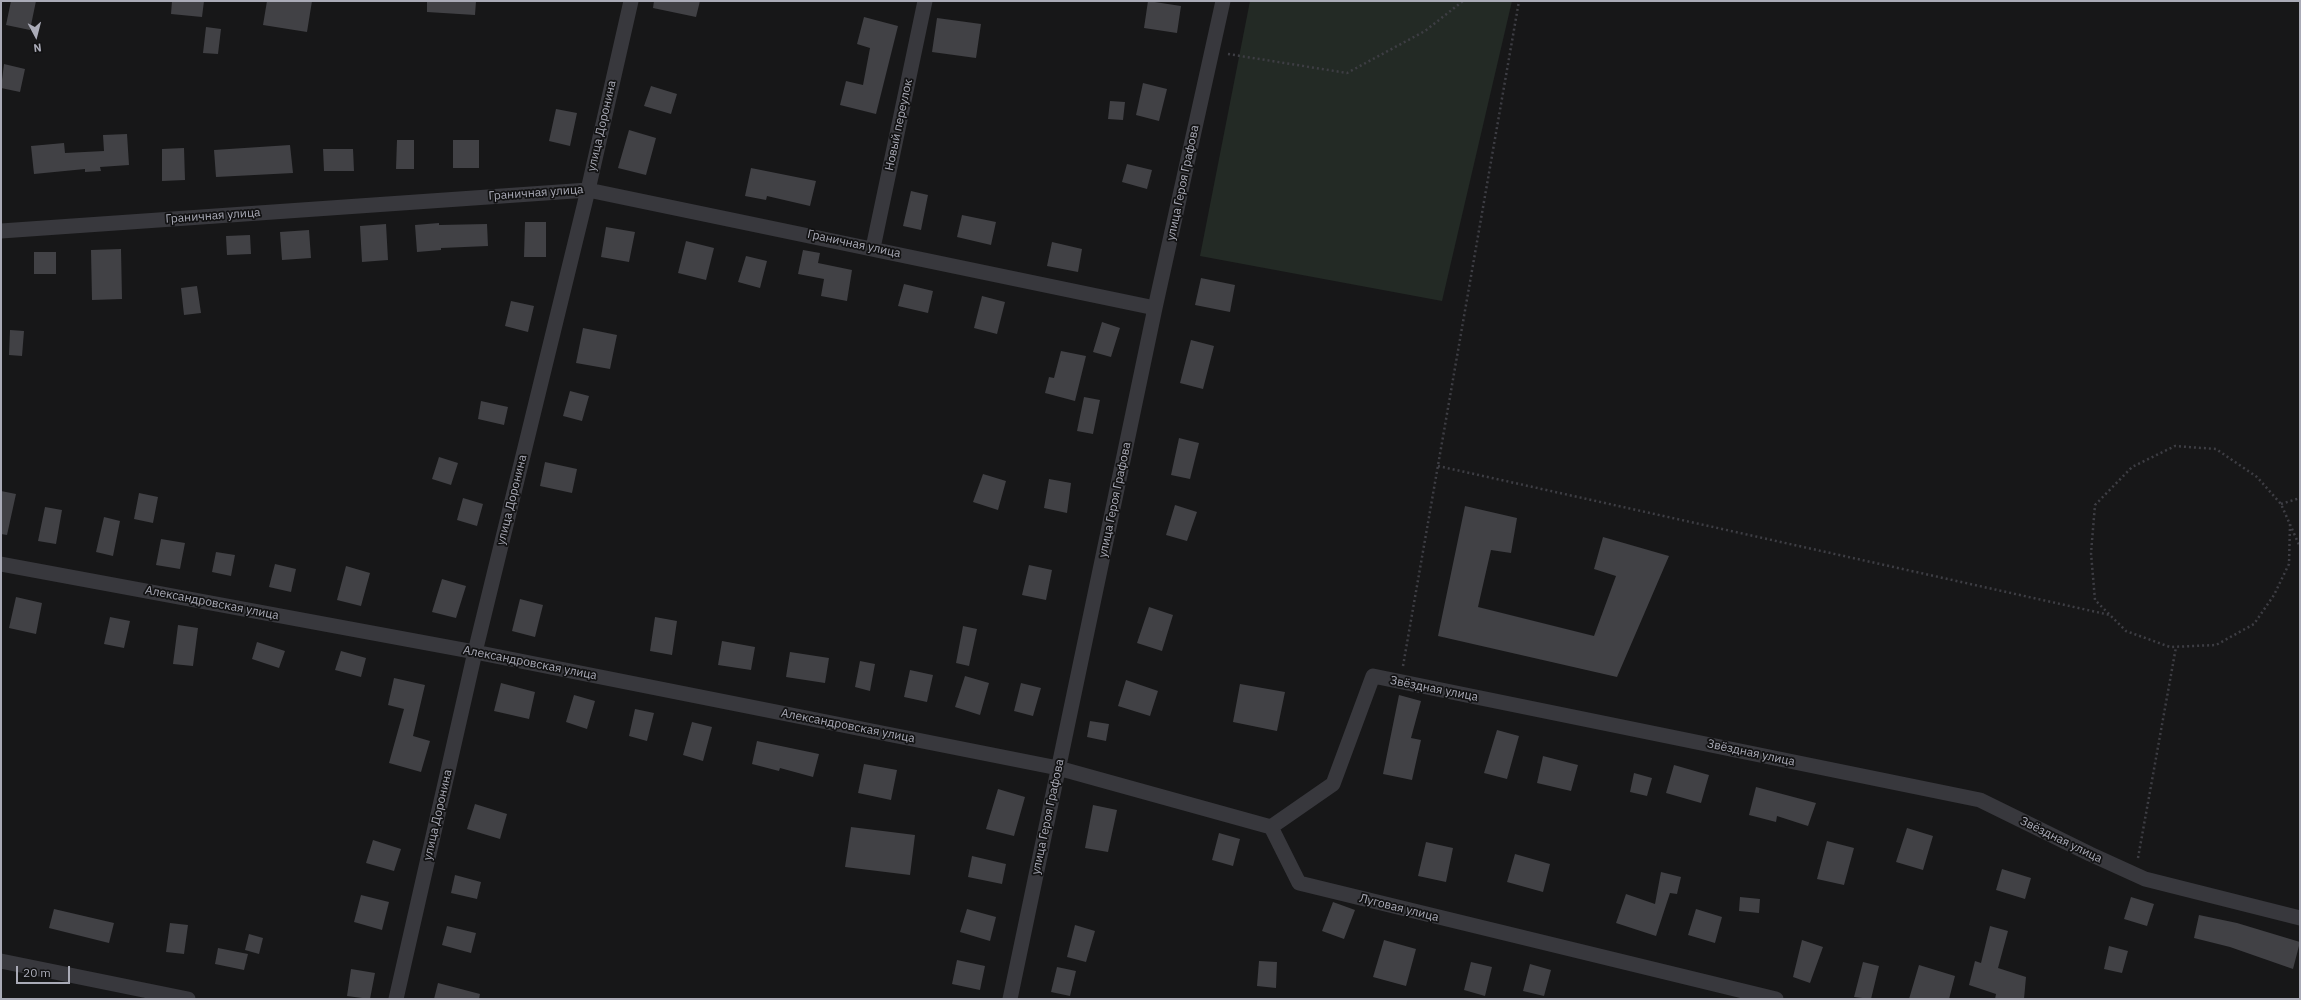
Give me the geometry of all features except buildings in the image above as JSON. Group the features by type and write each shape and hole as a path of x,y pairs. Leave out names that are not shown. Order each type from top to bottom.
{"street":[{"name":"улица Доронина","path":"396,999 475,652 588,190 631,1"},
{"name":"Новый переулок","path":"873,248 925,1"},
{"name":"улица Героя Графова","path":"1010,999 1155,308 1223,1"},
{"name":"Граничная улица","path":"1,231 588,190 873,248 1155,308"},
{"name":"Александровская улица","path":"1,564 475,652 1058,768"},
{"name":"Звёздная улица","path":"1271,827 1333,784 1373,676 1980,800 2146,879 2300,918"},
{"path":"1058,768 1271,827"},
{"name":"Луговая улица","path":"1271,827 1299,883 1776,999"},
{"path":"1,961 188,999"}],"path":[{"path":"1212,52 1347,73 1424,30 1463,1"},
{"path":"1400,682 1519,1"},
{"path":"2290,524 2289,564 2274,595 2254,624 2216,645 2170,647 2126,631 2095,600 2091,553 2095,505 2132,468 2175,446 2216,449 2257,477 2281,504 2290,524 2300,547"},
{"path":"1438,466 2110,615"},
{"path":"2281,504 2300,498"},
{"path":"2135,874 2176,647"}],"shaded area":[{"path":"1250,1 1512,1 1442,301 1200,256"}]}
